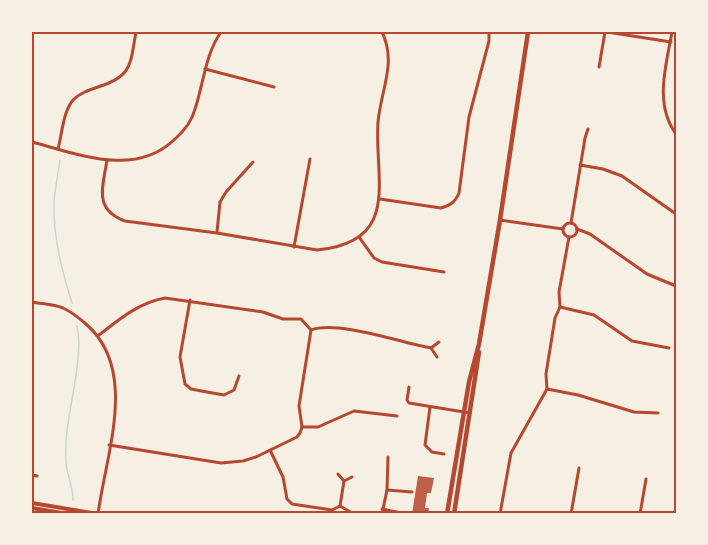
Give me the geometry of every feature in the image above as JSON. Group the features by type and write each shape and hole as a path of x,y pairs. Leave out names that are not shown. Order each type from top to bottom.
{"main road":[{"path":"454,513 528,32"},
{"path":"447,513 463,413 479,344"}],"street":[{"path":"58,149 72,101 87,91 122,78 130,63 136,32"},
{"path":"32,142 107,160 133,160 152,155 168,146 190,121 195,111 209,51 221,32"},
{"path":"107,160 102,195 103,204 114,217 125,221 217,232 317,250 330,249 359,237 370,225 380,199 378,124 389,54 382,32"},
{"path":"380,199 441,208 450,206 456,201 470,117 489,41 489,32"},
{"path":"599,67 606,32 670,42"},
{"path":"672,32 662,100 666,117 676,134"},
{"path":"205,69 274,87"},
{"path":"571,223 588,129"},
{"path":"294,247 310,159"},
{"path":"217,232 220,202 253,162"},
{"path":"580,165 603,169 622,176 676,214"},
{"path":"500,220 563,229"},
{"path":"563,229 565,225 571,223"},
{"path":"571,223 646,274 676,286"},
{"path":"563,229 568,237"},
{"path":"568,237 574,236 577,229"},
{"path":"359,237 374,258 382,262 444,272"},
{"path":"500,513 511,453 547,389 546,374 555,318 560,307 559,292 568,237"},
{"path":"99,335 134,308 149,301 165,298 263,312 283,319 301,319 311,330"},
{"path":"190,300 180,357 185,384 191,389 224,394 234,390 239,376"},
{"path":"32,302 64,308 78,316 99,335 110,357 116,387 98,513 32,503"},
{"path":"560,307 594,315 632,340 669,348"},
{"path":"311,330 324,327 335,328 431,348 439,342"},
{"path":"109,446 221,463 243,461 297,436 302,427 299,406 311,330"},
{"path":"431,348 437,357"},
{"path":"409,387 407,400 409,403 470,413"},
{"path":"547,389 578,395 634,412 658,413"},
{"path":"430,407 425,446 432,452 444,454"},
{"path":"302,427 318,427 354,411 397,416"},
{"path":"270,450 283,477 287,499 292,504 332,510 340,506"},
{"path":"388,457 387,490 382,511 406,513"},
{"path":"572,513 579,468"},
{"path":"338,474 344,481 340,506"},
{"path":"32,476 37,476"},
{"path":"344,481 352,477"},
{"path":"640,513 646,479"},
{"path":"387,490 412,492"},
{"path":"340,506 354,513"},
{"path":"32,508 68,513"}],"building":[{"path":"418,476 434,478 431,493 427,493 425,508 429,508 428,514 412,514"}],"waterway":[{"path":"60,160 54,202 55,228 72,303"},
{"path":"73,500 66,466 66,441 79,352 77,326"}]}
